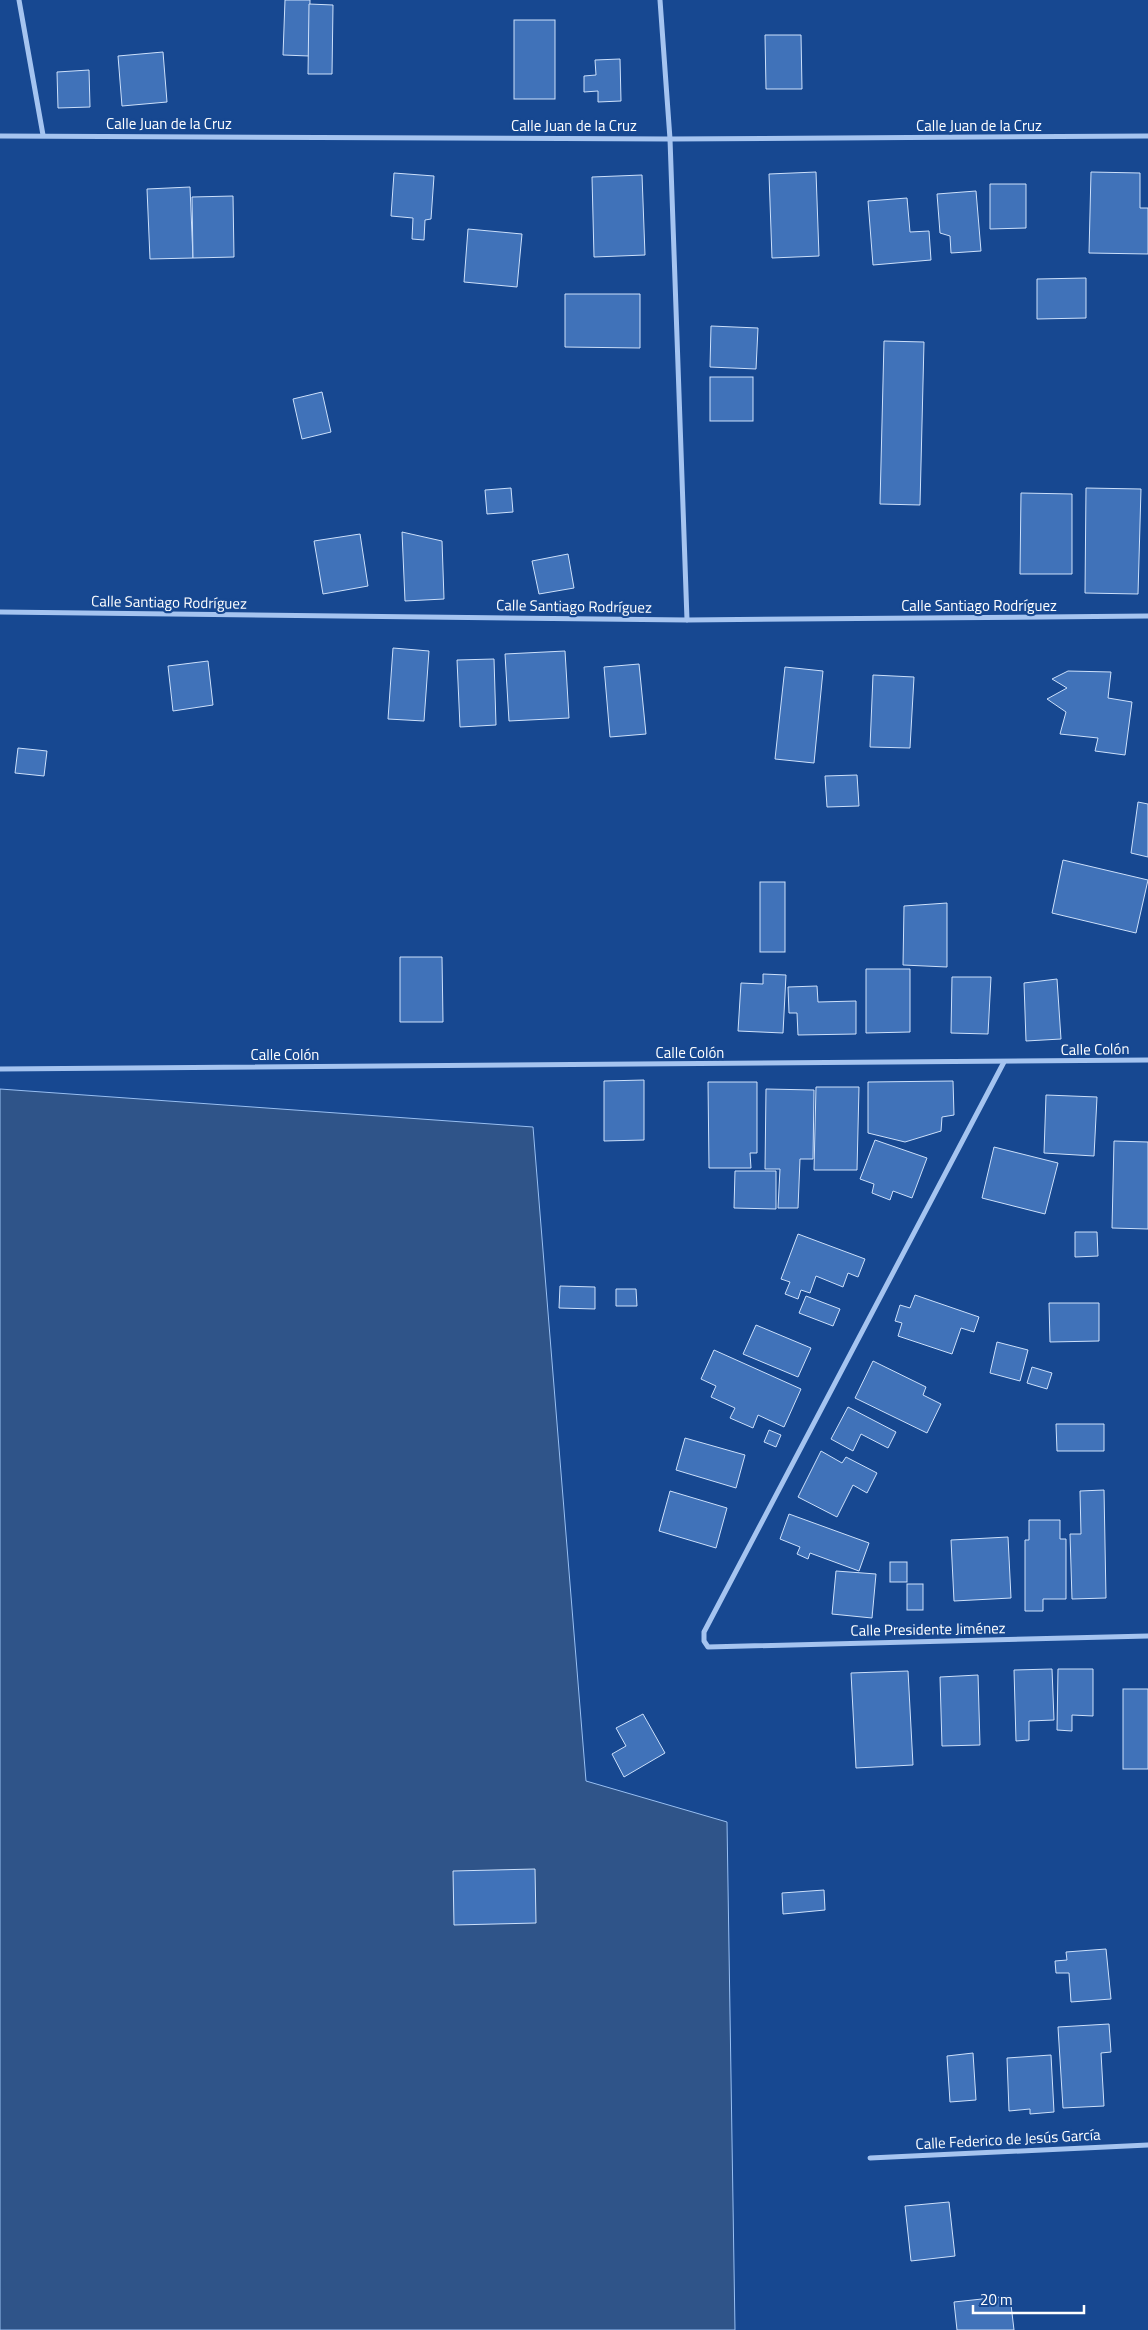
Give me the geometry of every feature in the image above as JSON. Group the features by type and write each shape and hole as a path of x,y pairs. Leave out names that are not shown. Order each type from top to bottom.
{"street":[{"path":"19,0 43,135"},
{"path":"660,0 670,139 687,620"},
{"name":"Calle Juan de la Cruz","path":"0,136 670,139 1148,136"},
{"name":"Calle Santiago Rodríguez","path":"0,612 687,620 1148,616"},
{"name":"Calle Colón","path":"0,1069 1148,1060"},
{"name":"Calle Presidente Jiménez","path":"1004,1062 704,1632 704,1641 708,1646 1148,1636"},
{"name":"Calle Federico de Jesús García","path":"870,2158 1148,2145"}],"water":[{"path":"0,1089 533,1127 586,1781 727,1822 735,2330 0,2330"}],"building":[{"path":"285,0 310,0 309,56 283,55"},
{"path":"309,4 333,5 332,74 308,74"},
{"path":"514,20 555,20 555,99 514,99"},
{"path":"765,35 801,35 802,89 766,89"},
{"path":"163,52 167,102 122,106 118,56"},
{"path":"620,59 621,101 598,102 598,91 584,92 584,76 596,75 595,60"},
{"path":"89,70 90,107 58,108 57,72"},
{"path":"816,172 819,256 772,258 769,174"},
{"path":"1091,172 1140,173 1140,208 1148,208 1148,254 1089,253"},
{"path":"394,173 434,176 431,219 425,220 424,240 412,239 413,218 391,216"},
{"path":"642,175 645,255 594,257 592,177"},
{"path":"990,184 1026,184 1026,228 990,229"},
{"path":"190,187 193,258 150,259 147,189"},
{"path":"976,191 981,251 951,253 950,236 940,233 937,194"},
{"path":"233,196 234,257 193,258 192,197"},
{"path":"907,198 910,232 929,231 931,260 873,265 868,201"},
{"path":"468,229 522,234 517,287 464,282"},
{"path":"1086,278 1086,318 1037,319 1037,279"},
{"path":"565,294 640,294 640,348 565,347"},
{"path":"711,326 758,328 756,369 710,367"},
{"path":"884,341 924,342 920,505 880,504"},
{"path":"710,377 753,377 753,421 710,421"},
{"path":"322,392 331,432 302,439 293,399"},
{"path":"511,488 513,512 487,514 485,490"},
{"path":"1086,488 1141,489 1138,594 1085,593"},
{"path":"1021,493 1072,494 1072,574 1020,574"},
{"path":"402,532 442,541 444,599 405,601"},
{"path":"360,534 368,586 323,594 314,541"},
{"path":"568,554 574,588 539,594 532,561"},
{"path":"393,648 429,651 424,721 388,719"},
{"path":"565,651 569,718 509,721 505,654"},
{"path":"494,659 496,725 460,727 457,660"},
{"path":"208,661 213,705 173,711 168,666"},
{"path":"639,664 646,734 610,737 604,667"},
{"path":"785,667 823,671 814,763 775,759"},
{"path":"1068,671 1111,672 1108,698 1132,702 1125,755 1095,751 1098,738 1060,734 1066,712 1047,699 1067,688 1052,679"},
{"path":"873,675 914,677 910,748 870,747"},
{"path":"18,748 47,751 44,776 15,773"},
{"path":"857,775 859,806 827,807 825,776"},
{"path":"1138,802 1148,804 1148,857 1131,853"},
{"path":"1063,860 1148,880 1136,933 1052,913"},
{"path":"760,882 785,882 785,952 760,952"},
{"path":"947,903 947,967 903,965 904,906"},
{"path":"400,957 442,957 443,1022 400,1022"},
{"path":"866,969 910,969 910,1032 866,1033"},
{"path":"763,974 786,975 783,1033 738,1031 741,983 763,984"},
{"path":"952,977 991,977 988,1034 951,1033"},
{"path":"1057,979 1061,1039 1026,1041 1024,983"},
{"path":"817,986 818,1002 856,1001 856,1034 798,1035 797,1013 789,1013 788,987"},
{"path":"644,1080 644,1140 604,1141 604,1081"},
{"path":"953,1081 954,1115 942,1117 941,1131 905,1142 868,1133 868,1082"},
{"path":"708,1082 757,1082 757,1153 750,1153 751,1168 709,1168"},
{"path":"816,1087 859,1087 857,1170 814,1170"},
{"path":"766,1089 814,1090 813,1159 800,1159 798,1208 778,1208 780,1169 765,1169"},
{"path":"1046,1095 1097,1097 1094,1156 1044,1153"},
{"path":"875,1140 927,1158 912,1198 893,1191 890,1200 872,1193 874,1184 860,1179"},
{"path":"1114,1141 1148,1142 1148,1229 1112,1228"},
{"path":"994,1147 1058,1163 1045,1214 982,1198"},
{"path":"735,1171 776,1171 776,1209 734,1208"},
{"path":"1075,1232 1097,1232 1098,1256 1075,1257"},
{"path":"798,1234 865,1259 858,1277 848,1273 843,1287 816,1276 810,1293 801,1290 798,1299 785,1294 790,1282 781,1279"},
{"path":"560,1286 595,1287 595,1309 559,1308"},
{"path":"616,1289 636,1289 637,1306 616,1306"},
{"path":"915,1295 979,1317 974,1332 961,1328 952,1354 898,1336 902,1323 895,1321 900,1305 910,1308"},
{"path":"806,1296 840,1309 833,1326 799,1313"},
{"path":"1049,1303 1099,1303 1099,1341 1050,1342"},
{"path":"756,1325 811,1348 798,1377 743,1354"},
{"path":"997,1342 1028,1350 1020,1381 990,1373"},
{"path":"714,1350 801,1389 784,1427 758,1415 753,1428 730,1418 735,1408 711,1397 716,1386 701,1379"},
{"path":"873,1361 926,1387 923,1395 941,1404 927,1433 855,1398"},
{"path":"1032,1367 1052,1373 1047,1389 1027,1383"},
{"path":"848,1407 896,1432 888,1448 861,1434 853,1451 831,1439"},
{"path":"1056,1424 1104,1424 1104,1451 1057,1451"},
{"path":"769,1430 781,1435 776,1447 764,1442"},
{"path":"685,1438 745,1455 736,1488 676,1470"},
{"path":"821,1451 842,1463 846,1457 877,1473 867,1493 853,1485 837,1517 798,1497"},
{"path":"1104,1490 1106,1598 1072,1599 1070,1534 1081,1534 1080,1491"},
{"path":"670,1491 727,1508 716,1548 659,1531"},
{"path":"789,1514 869,1543 859,1571 810,1553 808,1559 797,1554 800,1547 780,1539"},
{"path":"1029,1520 1060,1520 1060,1539 1066,1539 1066,1599 1043,1599 1043,1611 1025,1611 1025,1540 1029,1540"},
{"path":"1008,1537 1011,1598 954,1601 951,1540"},
{"path":"890,1562 907,1562 907,1582 890,1582"},
{"path":"836,1571 876,1574 872,1618 832,1614"},
{"path":"907,1584 923,1584 923,1610 907,1610"},
{"path":"1052,1669 1054,1720 1029,1721 1029,1740 1016,1741 1014,1670"},
{"path":"1058,1669 1093,1669 1093,1716 1072,1715 1072,1731 1057,1730"},
{"path":"908,1671 913,1765 856,1768 851,1673"},
{"path":"978,1675 980,1745 942,1746 940,1677"},
{"path":"1123,1689 1148,1689 1148,1769 1123,1769"},
{"path":"643,1714 665,1753 624,1777 612,1754 626,1746 616,1728"},
{"path":"535,1869 536,1923 454,1925 453,1871"},
{"path":"824,1890 825,1910 783,1914 782,1893"},
{"path":"1106,1949 1111,1999 1071,2002 1069,1973 1056,1973 1055,1961 1067,1960 1066,1952"},
{"path":"1109,2024 1111,2052 1101,2053 1104,2106 1063,2108 1058,2027"},
{"path":"973,2053 976,2100 950,2102 947,2056"},
{"path":"1051,2055 1054,2112 1030,2114 1030,2109 1009,2111 1007,2058"},
{"path":"949,2202 955,2256 911,2261 905,2206"},
{"path":"1010,2296 1014,2330 957,2330 954,2302"}]}
